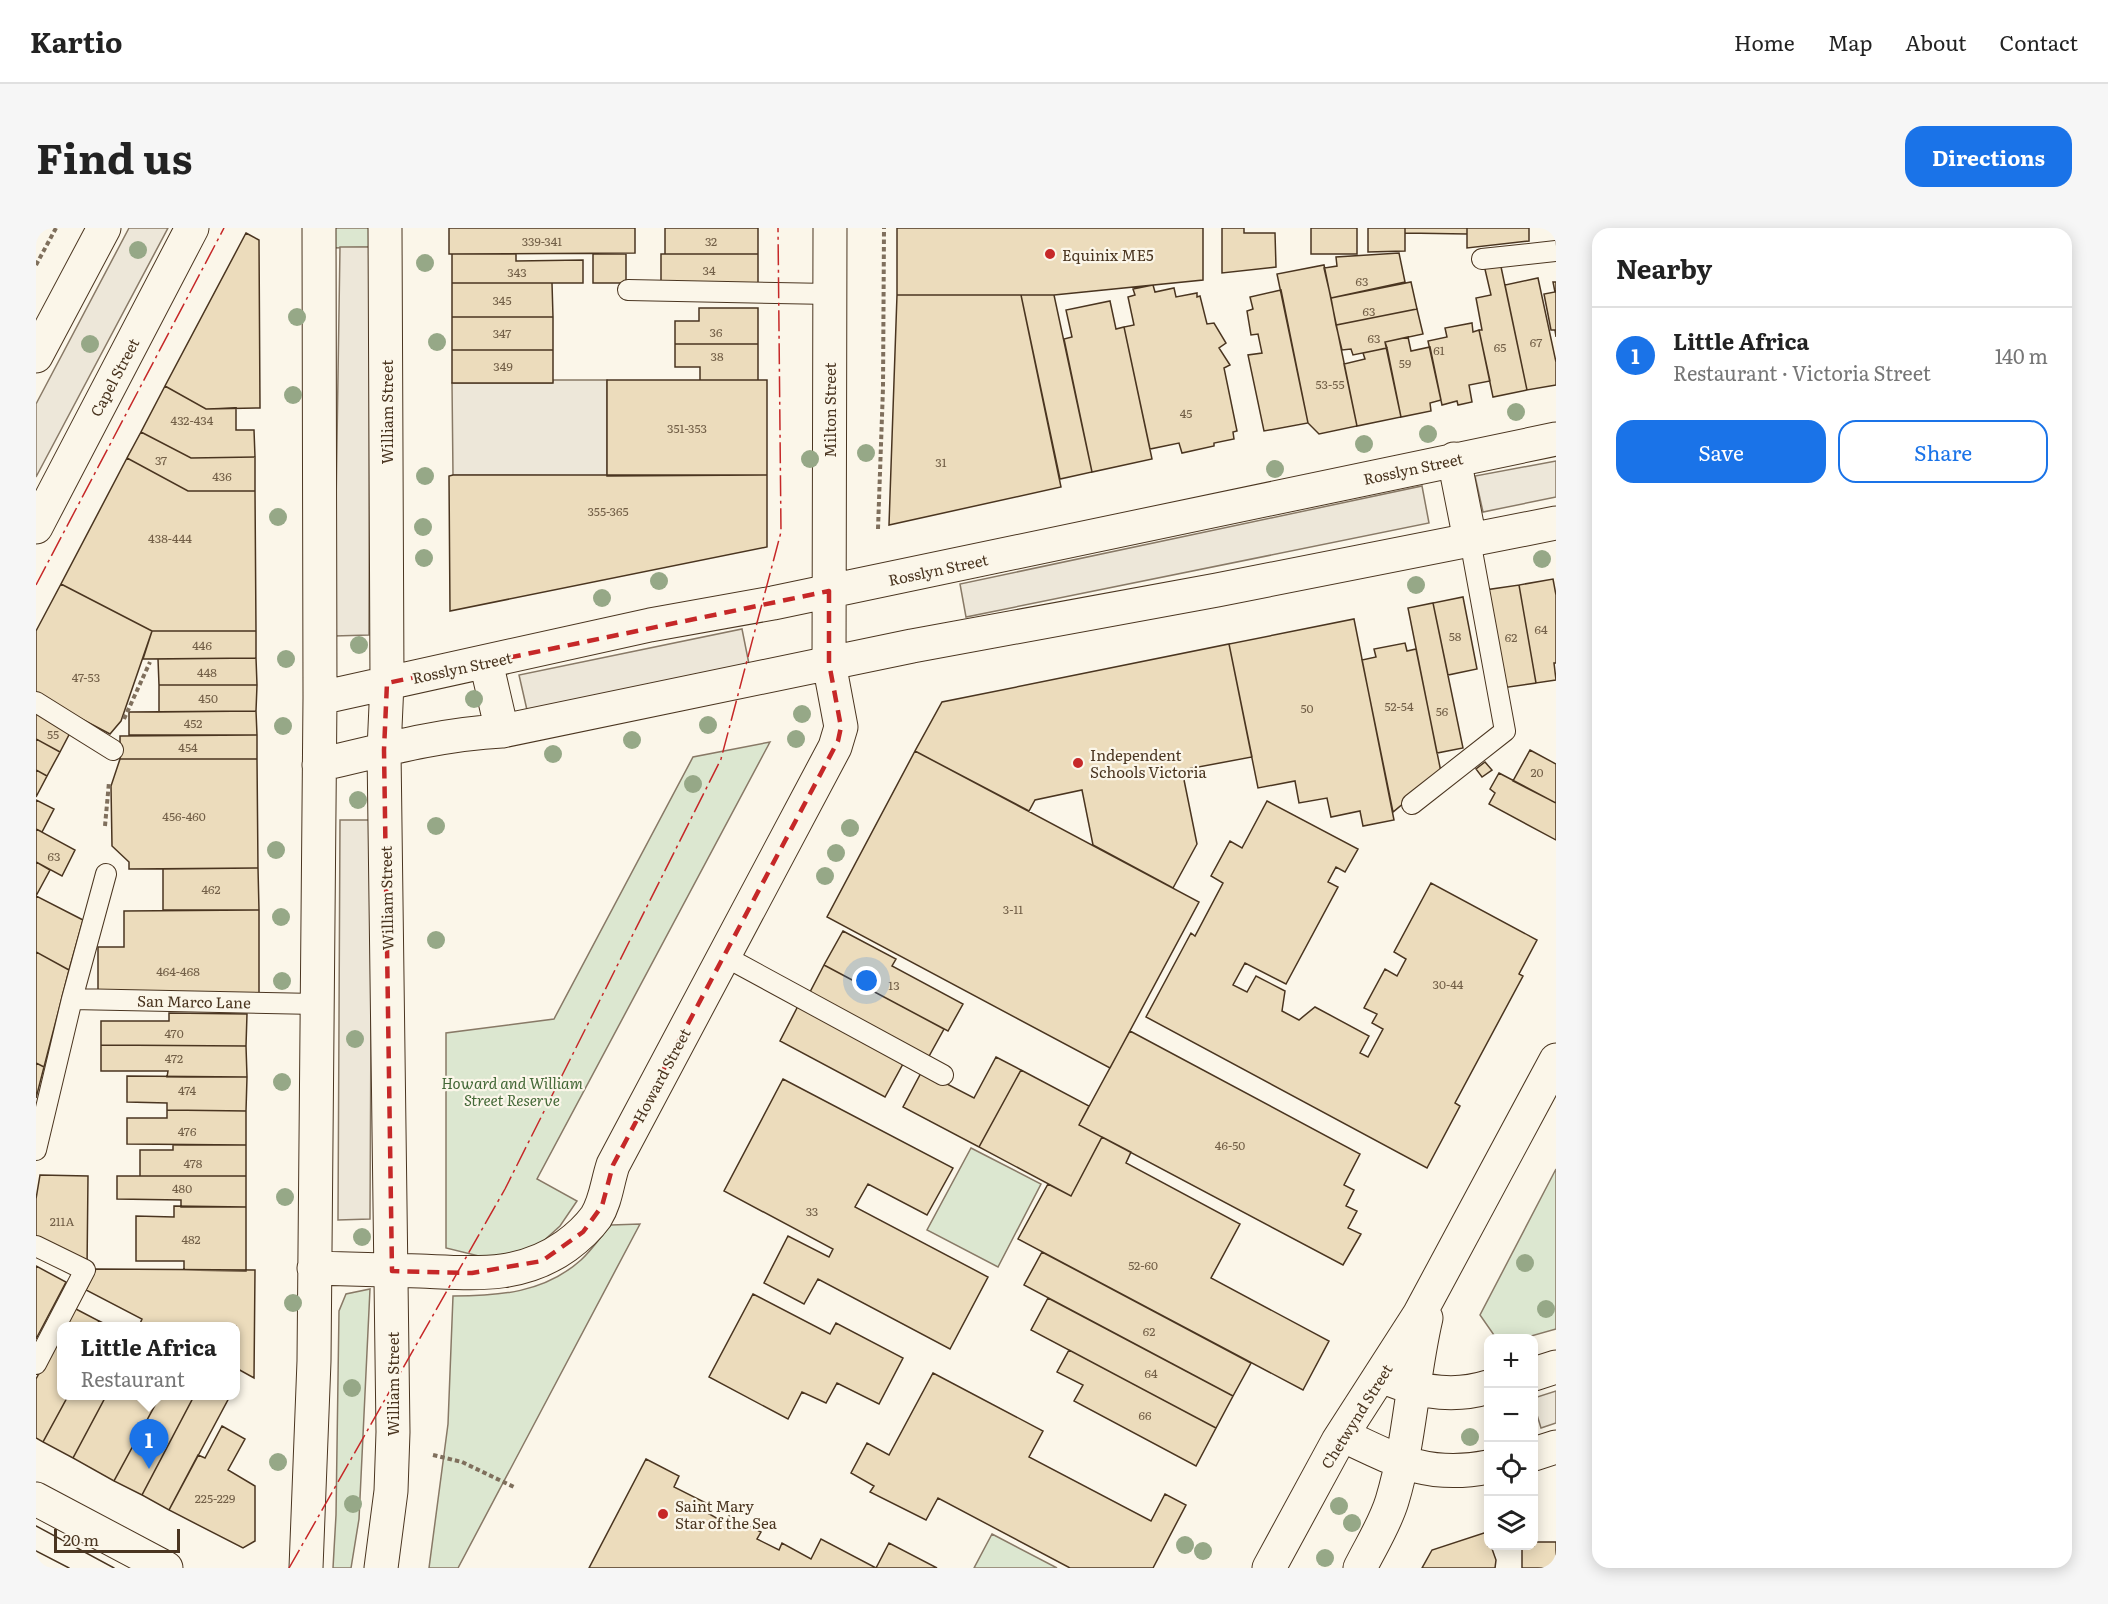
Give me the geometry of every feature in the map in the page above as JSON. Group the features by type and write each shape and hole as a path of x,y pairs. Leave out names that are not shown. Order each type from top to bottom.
{"street":[{"path":"36,356 104,228"},
{"name":"Capel Street","path":"36,527 192,228"},
{"path":"306,1568 314,1361 320,698 319,228"},
{"name":"William Street","path":"381,1568 390,1491 393,1432 384,750 387,683 385,228"},
{"name":"Milton Street","path":"829,663 830,228"},
{"name":"Rosslyn Street","path":"320,698 650,625 829,591 1556,439"},
{"path":"1454,459 1470,540"},
{"path":"319,765 471,732 502,731 912,645 1216,590 1556,523"},
{"path":"486,662 502,731"},
{"name":"Howard Street","path":"314,1269 490,1273 526,1267 557,1253 583,1232 602,1206 614,1165 840,734 839,712 829,663"},
{"name":"Chetwynd Street","path":"1269,1568 1318,1475 1419,1315 1556,1060"},
{"name":"Chetwynd Street","path":"1360,1568 1392,1503 1426,1318 1446,1265"},
{"path":"1538,1372 1556,1367"},
{"path":"1381,1375 1429,1391 1458,1393 1484,1388"},
{"path":"1342,1436 1401,1463 1447,1472 1484,1468"},
{"path":"1538,1452 1556,1447"},
{"path":"36,1499 166,1568"}],"lane":[{"path":"1482,260 1556,251"},
{"path":"628,290 830,294"},
{"path":"1412,804 1505,730 1470,540"},
{"path":"36,702 113,750"},
{"path":"36,1150 72,999 106,874"},
{"path":"724,956 944,1075"},
{"name":"San Marco Lane","path":"72,999 316,1004"},
{"path":"36,1246 85,1270 58,1322"},
{"path":"36,1364 57,1324"}],"path":[{"path":"36,266 56,228"},
{"path":"878,529 883,388 884,228"},
{"path":"433,1455 462,1462 516,1488"}],"highlighted area":[{"path":"829,591 829,663 841,727 838,741 613,1165 602,1206 583,1232 542,1261 472,1273 392,1271 384,750 387,683"}],"green space":[{"path":"330,228 370,228 370,247 332,248"},
{"name":"Howard and William Street Reserve","path":"770,742 537,1179 577,1201 560,1226 539,1245 491,1259 446,1248 446,1033 554,1019 693,757"},
{"path":"971,1148 1041,1184 998,1267 927,1230"},
{"path":"1556,1169 1556,1329 1538,1334 1493,1334 1480,1315"},
{"path":"640,1224 458,1568 429,1568 448,1424 453,1296 504,1293 552,1280 581,1260 611,1225"},
{"path":"370,1289 359,1519 351,1568 333,1568 339,1311 346,1294"},
{"path":"992,1534 1057,1568 974,1568"}],"shaded area":[{"path":"129,228 168,228 36,477 36,404"},
{"path":"340,247 370,247 369,635 334,636"},
{"path":"553,380 607,380 607,476 453,475 452,383 552,383"},
{"path":"1556,461 1556,497 1483,512 1475,476"},
{"path":"1422,486 1429,523 966,617 960,584"},
{"path":"742,629 749,664 527,710 519,675"},
{"path":"340,820 372,820 370,1219 338,1220"},
{"path":"1556,1391 1556,1423 1541,1428 1538,1418 1538,1397"}],"building":[{"path":"449,228 635,228 635,253 449,254"},
{"path":"665,228 758,228 758,254 665,254"},
{"name":"Equinix ME5","path":"897,228 1203,228 1203,280 1054,295 897,295"},
{"path":"1222,228 1244,228 1244,233 1275,233 1276,267 1222,273"},
{"path":"1311,228 1357,228 1357,254 1311,254"},
{"path":"1368,228 1405,228 1405,251 1368,252"},
{"path":"1405,228 1467,228 1467,234 1405,233"},
{"path":"1467,228 1529,228 1529,241 1467,248"},
{"path":"246,233 259,240 260,408 206,409 165,386"},
{"path":"1399,253 1405,282 1331,298 1324,268 1337,266 1336,257"},
{"path":"452,254 516,254 516,261 583,260 583,283 452,283"},
{"path":"593,254 626,254 626,283 593,283"},
{"path":"661,254 758,254 758,286 661,286"},
{"path":"1500,262 1527,390 1493,397 1479,330 1482,330 1476,298 1491,295 1484,265"},
{"path":"1324,265 1357,426 1319,434 1308,423 1277,274"},
{"path":"1538,278 1556,362 1556,385 1527,390 1505,285"},
{"path":"1411,282 1417,309 1336,325 1331,298"},
{"path":"1553,282 1556,282 1556,337 1555,330 1551,330 1544,294 1555,292"},
{"path":"452,283 552,283 553,317 452,317"},
{"path":"1153,285 1155,292 1174,288 1176,297 1197,293 1197,297 1200,296 1207,324 1214,323 1226,343 1219,348 1230,365 1224,368 1237,431 1233,432 1234,439 1182,453 1179,443 1150,449 1124,327 1134,325 1128,297 1135,295 1133,289"},
{"path":"1281,290 1308,423 1264,431 1248,355 1262,353 1258,334 1251,335 1247,311 1253,309 1250,297"},
{"path":"897,295 1021,295 1061,487 889,525"},
{"path":"1021,295 1054,295 1092,472 1060,479"},
{"path":"1110,301 1116,329 1124,327 1152,459 1092,472 1064,339 1072,337 1066,310"},
{"path":"699,308 758,308 758,344 675,344 675,321 699,321"},
{"path":"1417,309 1423,334 1385,342 1387,348 1353,355 1351,349 1342,350 1336,325"},
{"path":"452,317 553,317 553,350 452,350"},
{"path":"1472,323 1473,332 1479,330 1490,381 1469,385 1472,402 1458,405 1457,401 1442,405 1428,341 1447,337 1445,328"},
{"path":"1408,337 1411,351 1430,347 1441,400 1430,403 1431,411 1401,417 1385,342"},
{"path":"675,344 758,344 758,380 700,380 700,367 675,367"},
{"path":"1387,348 1401,417 1357,426 1344,364 1365,359 1363,353"},
{"path":"452,350 553,350 553,383 452,383"},
{"path":"607,380 767,380 767,475 607,476"},
{"path":"165,386 206,409 236,408 236,430 254,430 255,457 191,458 141,432"},
{"path":"141,432 191,458 255,457 255,491 188,491 127,458"},
{"path":"127,458 188,491 255,491 256,631 152,631 61,584"},
{"path":"767,475 767,547 450,611 449,476"},
{"path":"1553,579 1556,595 1556,663 1554,663 1556,680 1536,683 1519,585"},
{"path":"61,584 152,631 121,721 110,734 36,695 36,631"},
{"path":"1519,585 1536,683 1502,688 1485,590"},
{"path":"1463,597 1477,669 1448,675 1433,603"},
{"path":"1433,603 1463,748 1437,753 1408,608"},
{"path":"1354,619 1394,820 1363,826 1360,811 1331,817 1327,798 1299,803 1295,781 1258,788 1229,644"},
{"path":"152,631 256,631 256,658 143,659"},
{"path":"1405,643 1407,651 1416,649 1441,772 1393,812 1362,660 1376,657 1374,649"},
{"name":"Independent Schools Victoria","path":"1229,644 1252,757 1182,770 1197,844 1173,888 1093,845 1082,790 1035,800 1029,811 915,751 942,702"},
{"path":"256,658 257,685 159,685 158,659"},
{"path":"159,685 257,685 256,711 159,712"},
{"path":"36,710 72,729 60,752 36,739"},
{"path":"256,711 257,735 129,735 129,712"},
{"path":"257,735 257,759 120,759 120,736"},
{"path":"36,739 60,752 47,776 36,770"},
{"path":"1530,750 1556,764 1556,803 1513,781"},
{"path":"915,751 1199,902 1110,1068 827,917"},
{"path":"120,759 257,759 258,868 129,869 129,862 112,846 111,786"},
{"path":"1485,762 1492,770 1482,777 1476,769"},
{"path":"36,770 47,776 36,797"},
{"path":"1499,773 1556,803 1556,840 1489,804 1495,793 1490,789"},
{"path":"36,800 54,809 42,832 36,829"},
{"path":"1267,801 1358,849 1345,872 1336,867 1328,882 1338,887 1286,984 1245,963 1233,985 1247,992 1256,976 1285,991 1282,1011 1299,1020 1315,1007 1369,1036 1360,1053 1368,1057 1383,1029 1372,1023 1377,1014 1364,1008 1385,969 1397,976 1406,959 1394,952 1431,883 1537,940 1519,974 1523,976 1455,1103 1460,1106 1427,1168 1146,1017 1191,933 1195,936 1223,883 1211,876 1230,841 1242,848"},
{"path":"36,829 75,850 62,876 36,862"},
{"path":"36,862 50,870 36,896"},
{"path":"258,868 259,910 163,910 163,869"},
{"path":"36,896 83,920 69,970 36,952"},
{"path":"259,910 259,995 98,996 98,947 124,947 124,911"},
{"path":"843,931 896,959 892,966 963,1004 948,1031 824,965"},
{"path":"36,952 69,970 44,1067 36,1063"},
{"path":"824,965 944,1029 928,1058 809,994"},
{"path":"798,1006 904,1062 885,1097 780,1041"},
{"path":"169,1013 247,1014 246,1046 101,1045 101,1021 169,1021"},
{"path":"1130,1031 1360,1154 1344,1185 1354,1190 1346,1206 1357,1211 1348,1228 1361,1234 1343,1265 1079,1125"},
{"path":"101,1045 246,1046 247,1077 167,1077 168,1071 101,1071"},
{"path":"996,1057 1021,1070 979,1147 903,1107 922,1071 974,1098"},
{"path":"36,1063 44,1067 36,1098"},
{"path":"1021,1070 1089,1106 1079,1125 1102,1137 1071,1196 979,1147"},
{"path":"127,1076 247,1077 246,1111 167,1110 167,1103 127,1102"},
{"path":"783,1079 953,1168 927,1215 868,1184 855,1207 988,1277 950,1349 818,1279 804,1304 764,1283 788,1236 829,1257 833,1249 724,1191"},
{"path":"167,1110 246,1111 246,1145 127,1144 127,1118 167,1118"},
{"path":"1102,1137 1131,1152 1126,1163 1240,1224 1211,1278 1329,1341 1303,1390 1018,1239 1048,1184 1071,1196"},
{"path":"173,1145 246,1145 246,1176 140,1176 140,1150 173,1150"},
{"path":"40,1175 88,1176 87,1270 36,1243 36,1199"},
{"path":"117,1176 246,1176 246,1207 181,1207 181,1200 117,1199"},
{"path":"174,1206 246,1207 246,1271 184,1270 184,1261 136,1261 136,1216 174,1217"},
{"path":"1042,1252 1251,1363 1233,1396 1024,1285"},
{"path":"36,1266 66,1282 36,1339"},
{"path":"96,1269 255,1270 254,1378 240,1370 240,1322 141,1322 142,1319 86,1290"},
{"path":"753,1294 830,1334 836,1323 903,1358 879,1404 837,1383 826,1403 802,1392 788,1419 709,1377"},
{"path":"1048,1298 1233,1396 1216,1428 1031,1330"},
{"path":"74,1308 99,1321 98,1322 66,1322"},
{"path":"57,1340 57,1400 66,1400 43,1442 36,1438 36,1379"},
{"path":"1069,1350 1216,1428 1196,1466 1074,1401 1083,1385 1057,1372"},
{"path":"933,1373 1043,1431 1029,1457 1151,1521 1165,1494 1186,1505 1153,1568 1070,1568 938,1498 926,1520 870,1492 874,1486 851,1473 867,1443 889,1455"},
{"path":"66,1400 104,1400 73,1458 43,1442"},
{"path":"104,1400 158,1400 114,1481 73,1458"},
{"path":"158,1400 192,1400 142,1495 114,1481"},
{"path":"192,1400 228,1400 169,1510 142,1495"},
{"path":"222,1426 245,1439 228,1470 255,1486 255,1541 243,1548 169,1510 198,1455 205,1458"},
{"name":"Saint Mary Star of the Sea","path":"646,1459 679,1476 674,1487 708,1504 704,1511 725,1523 729,1516 761,1532 757,1539 779,1550 782,1543 811,1559 821,1539 876,1568 589,1568"},
{"path":"1484,1533 1484,1550 1492,1550 1496,1560 1495,1568 1422,1568 1432,1550"},
{"path":"1538,1542 1556,1542 1556,1568 1522,1568 1522,1550 1538,1550"},
{"path":"889,1543 937,1568 876,1568"}],"tram line":[{"path":"36,1526 114,1568"},
{"path":"36,1551 69,1568"}],"power":[{"path":"36,585 224,228"},
{"path":"289,1568 505,1189 721,759 781,532 778,228"}],"place":[{"name":"Equinix ME5","path":"1050,254"},
{"name":"Independent Schools Victoria","path":"1078,763"},
{"name":"Little Africa","path":"149,1469"},
{"name":"Saint Mary Star of the Sea","path":"663,1514"}]}
